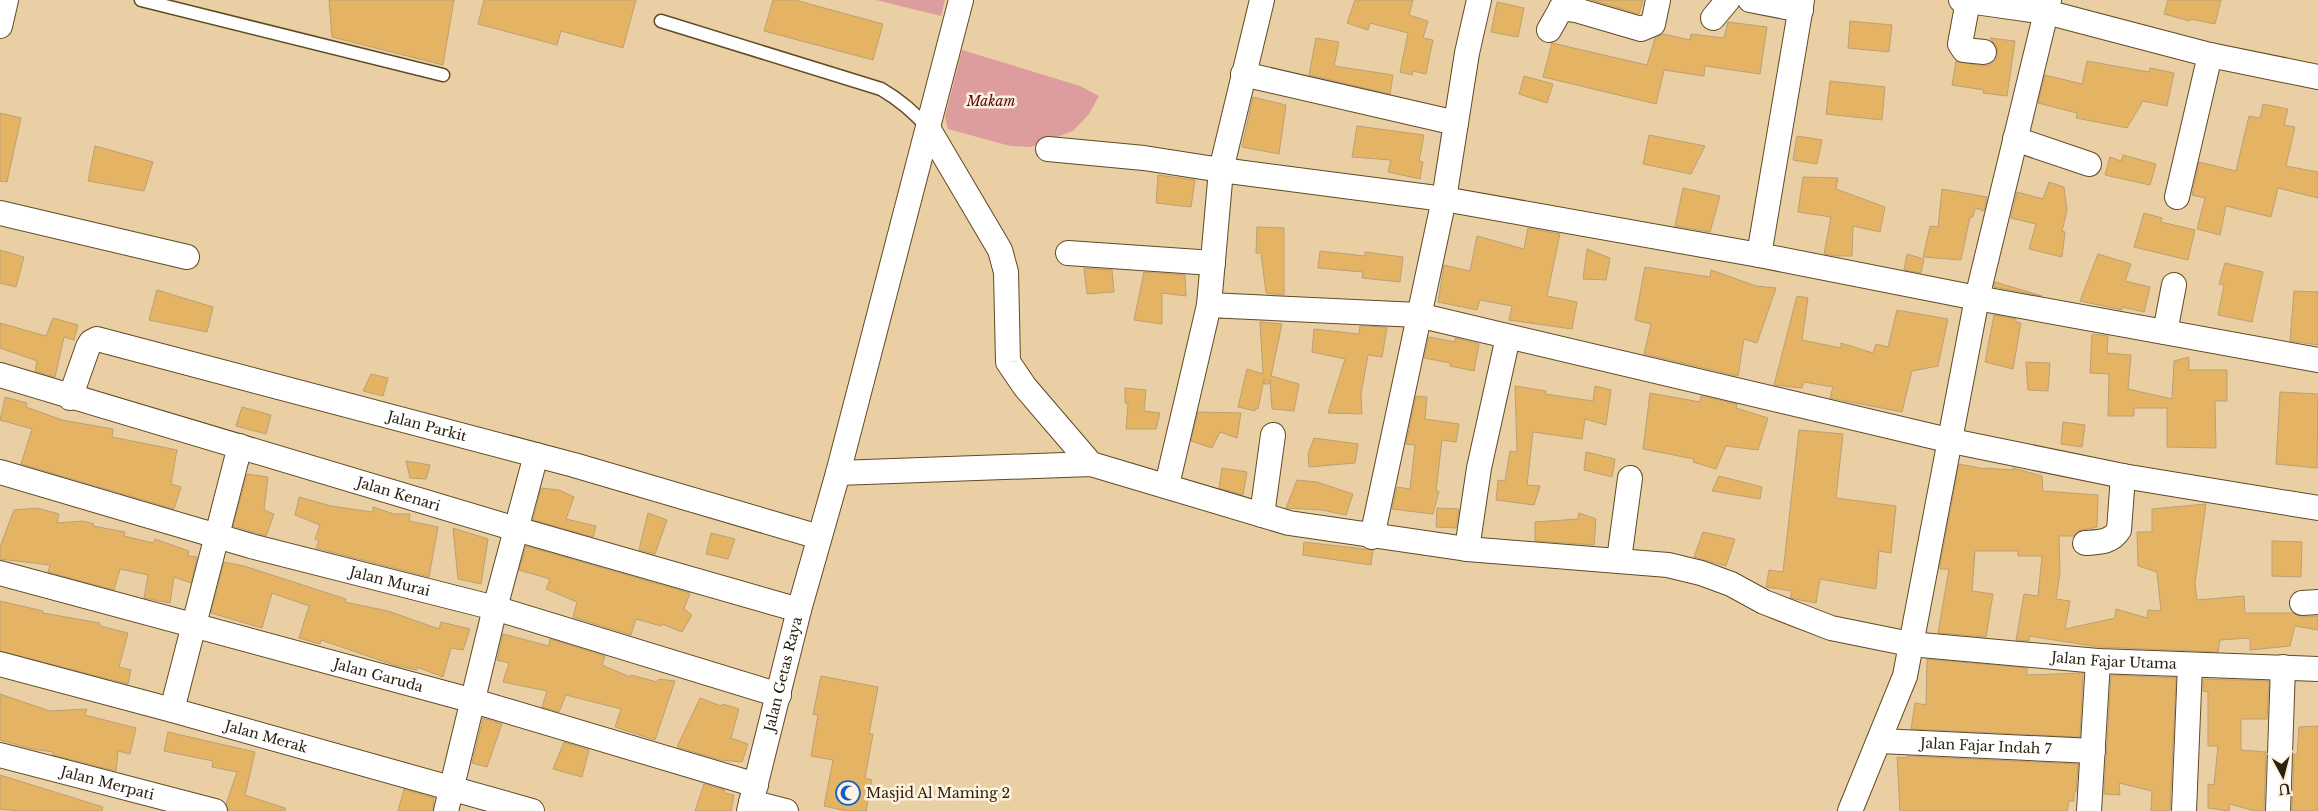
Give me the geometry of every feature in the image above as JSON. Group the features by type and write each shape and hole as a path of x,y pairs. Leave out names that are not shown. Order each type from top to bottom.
{"street":[{"path":"0,26 6,0"},
{"name":"Jalan Getas Raya","path":"752,799 799,610 838,473 961,0"},
{"path":"1168,485 1209,306 1221,170 1262,0"},
{"path":"1372,537 1444,199 1467,53 1480,0"},
{"path":"1549,30 1564,4 1576,10 1641,29 1653,24 1658,0"},
{"path":"1713,18 1728,0"},
{"path":"1750,0 1802,5 1759,255"},
{"path":"1984,52 1964,50 1960,44 1964,1 2048,6 2210,55 2318,77"},
{"path":"1850,811 1905,676 1952,441 1978,298 2048,6"},
{"path":"2177,197 2210,55"},
{"path":"1244,74 1456,123"},
{"path":"928,128 1000,250 1006,272 1008,362 1025,387 1091,464"},
{"path":"2015,139 2090,164"},
{"path":"1048,149 1144,158 1444,199 1759,255 1978,298 2318,360"},
{"path":"0,213 187,257"},
{"path":"1068,252 1213,262"},
{"path":"2165,332 2174,285"},
{"path":"1209,306 1418,315 1952,441 2124,476 2318,508"},
{"path":"1467,549 1479,468 1508,337"},
{"name":"Jalan Parkit","path":"70,398 88,347 91,342 97,339 536,455 819,537"},
{"name":"Jalan Kenari","path":"0,376 516,529 799,610"},
{"path":"1262,515 1274,435"},
{"path":"172,710 240,446"},
{"path":"446,811 495,608 536,455"},
{"name":"Jalan Fajar Utama","path":"838,473 1091,464 1168,485 1239,510 1289,524 1467,549 1668,565 1702,573 1731,584 1764,602 1831,628 1910,644 2098,662 2283,667 2318,670"},
{"name":"Jalan Murai","path":"0,472 217,535 495,608 778,695"},
{"path":"2085,542 2103,542 2115,536 2118,530 2124,476"},
{"path":"1619,560 1630,478"},
{"name":"Jalan Garuda","path":"0,574 474,700 786,811"},
{"path":"2089,811 2098,662"},
{"name":"Jalan Merak","path":"0,664 532,811"},
{"path":"2184,811 2190,665"},
{"path":"2278,811 2283,667"},
{"name":"Jalan Fajar Indah 7","path":"1880,741 2093,751"},
{"name":"Jalan Merpati","path":"0,755 143,802 214,811"}],"lane":[{"path":"141,0 444,75"},
{"path":"661,22 881,90 898,98 928,128"}],"green space":[{"path":"876,0 945,0 941,16"},
{"name":"Makam","path":"962,50 1080,86 1099,96 1089,114 1073,131 1031,147 1010,146 948,129 945,117"}],"building":[{"path":"329,0 454,0 443,65 332,37"},
{"path":"484,0 636,0 623,48 561,31 557,45 478,24"},
{"path":"773,0 795,0 883,24 873,60 764,31"},
{"path":"1355,0 1413,0 1409,15 1428,21 1423,38 1433,40 1426,74 1413,71 1412,75 1400,72 1408,33 1370,23 1368,30 1347,23"},
{"path":"1591,0 1643,0 1639,14"},
{"path":"2168,0 2221,0 2215,24 2191,19 2190,21 2164,14"},
{"path":"1497,2 1524,8 1518,37 1491,32"},
{"path":"1850,21 1892,25 1889,52 1848,48"},
{"path":"1728,22 1767,27 1760,74 1705,66 1704,76 1664,70 1656,104 1543,77 1552,43 1647,65 1655,38 1663,34 1690,40 1691,34 1724,38"},
{"path":"1316,38 1339,42 1334,66 1393,75 1390,94 1309,75"},
{"path":"1990,38 2015,41 2007,96 1983,93 1984,90 1952,85 1956,61 1983,66 1989,65 1995,60 1998,54 1997,47"},
{"path":"2087,61 2149,72 2150,68 2174,73 2167,106 2143,101 2127,128 2076,118 2077,113 2038,103 2045,75 2082,84"},
{"path":"1524,76 1553,84 1547,103 1519,94"},
{"path":"1830,81 1885,87 1882,120 1826,114"},
{"path":"1253,97 1286,105 1279,154 1242,147"},
{"path":"2263,104 2288,109 2284,125 2295,127 2286,166 2318,172 2318,198 2278,188 2271,217 2226,206 2220,235 2197,229 2205,198 2192,195 2199,162 2236,171 2249,116 2260,118"},
{"path":"0,113 21,118 7,182 0,181"},
{"path":"1357,126 1424,135 1419,161 1423,162 1420,179 1388,172 1391,160 1352,157"},
{"path":"1649,135 1705,146 1691,174 1643,164"},
{"path":"1797,136 1822,140 1817,164 1793,160"},
{"path":"95,146 153,162 144,191 88,181"},
{"path":"2123,155 2156,164 2150,185 2105,175 2110,157 2121,161"},
{"path":"1158,175 1195,180 1191,207 1156,203"},
{"path":"1803,177 1838,178 1836,189 1885,207 1880,232 1853,226 1852,256 1824,254 1831,217 1798,212"},
{"path":"2049,182 2064,187 2067,211 2062,231 2065,232 2062,257 2029,249 2036,224 2011,218 2017,192 2043,199"},
{"path":"1683,188 1720,196 1710,232 1675,226"},
{"path":"1942,189 1987,197 1984,211 1975,208 1973,217 1970,217 1961,260 1923,257 1930,226 1938,227"},
{"path":"2144,213 2162,218 2161,222 2195,230 2188,260 2134,247"},
{"path":"1257,227 1284,228 1284,295 1266,293 1261,253 1256,253"},
{"path":"1528,228 1560,234 1547,296 1577,302 1572,329 1509,320 1512,306 1480,300 1477,310 1438,302 1444,265 1470,271 1477,236 1524,249"},
{"path":"1587,249 1610,258 1606,280 1583,279"},
{"path":"0,250 24,257 16,287 0,283"},
{"path":"1320,251 1365,256 1365,252 1403,257 1400,282 1362,278 1363,272 1318,268"},
{"path":"1907,254 1924,259 1921,273 1904,270"},
{"path":"2098,254 2131,264 2125,281 2150,287 2144,312 2122,307 2122,310 2080,301"},
{"path":"2225,263 2263,272 2252,322 2218,315 2224,285 2219,284"},
{"path":"1645,267 1710,277 1711,270 1756,286 1776,288 1757,343 1744,339 1738,376 1644,354 1651,324 1635,320"},
{"path":"1084,268 1112,270 1114,292 1087,294"},
{"path":"1144,272 1185,275 1186,296 1162,293 1162,324 1134,320"},
{"path":"1995,282 2042,296 1994,287"},
{"path":"157,290 213,307 207,332 149,320"},
{"path":"2294,291 2318,292 2318,345 2290,341"},
{"path":"1797,296 1808,298 1802,340 1841,348 1841,343 1873,353 1876,344 1888,347 1897,310 1948,319 1938,366 1912,371 1902,412 1830,398 1833,387 1804,382 1802,388 1774,385"},
{"path":"1994,315 2016,319 2016,322 2021,323 2013,369 1985,362"},
{"path":"53,318 78,325 74,340 64,337 55,377 35,371 37,361 0,348 0,323 46,336"},
{"path":"1260,322 1282,324 1271,376 1299,384 1294,411 1272,409 1270,380 1269,384 1264,384 1264,379 1258,409 1255,408 1255,411 1238,407 1247,369 1263,374"},
{"path":"1360,326 1387,327 1382,357 1368,355 1361,394 1362,414 1328,413 1345,359 1312,352 1314,329 1359,334"},
{"path":"2092,334 2108,336 2107,353 2131,355 2128,389 2172,399 2174,361 2189,357 2189,370 2227,370 2227,401 2215,401 2216,448 2167,447 2167,408 2134,408 2134,416 2108,416 2109,374 2090,373"},
{"path":"1429,337 1455,342 1455,338 1479,344 1474,371 1450,366 1450,363 1424,358"},
{"path":"2026,362 2050,363 2048,391 2028,390"},
{"path":"371,374 388,378 383,396 363,391"},
{"path":"1515,386 1546,391 1545,394 1593,401 1595,386 1611,390 1606,425 1585,419 1582,439 1533,432 1527,485 1540,486 1534,505 1496,500 1498,480 1505,481 1510,451 1517,452"},
{"path":"1125,388 1146,390 1144,411 1160,413 1156,429 1126,429 1128,404 1125,403"},
{"path":"2280,392 2318,394 2317,468 2276,464"},
{"path":"1650,393 1700,402 1701,396 1737,404 1736,408 1768,418 1758,450 1726,446 1716,469 1693,462 1694,459 1643,449"},
{"path":"1416,396 1427,397 1425,419 1459,424 1456,442 1442,440 1436,491 1439,491 1433,514 1392,509 1397,487 1410,489 1415,445 1406,444"},
{"path":"5,397 27,403 26,407 62,420 113,429 112,437 177,450 171,484 181,487 174,509 21,464 32,429 0,420"},
{"path":"242,407 271,415 266,434 236,426"},
{"path":"1198,412 1241,413 1237,438 1220,432 1212,448 1191,441"},
{"path":"2063,422 2085,425 2082,447 2061,444"},
{"path":"1799,430 1843,434 1836,498 1896,506 1891,553 1879,551 1876,589 1820,579 1816,603 1790,598 1792,591 1766,587 1769,570 1783,572"},
{"path":"1314,438 1358,444 1355,463 1309,467 1308,454"},
{"path":"1586,452 1615,459 1612,477 1584,470"},
{"path":"406,461 430,465 426,479 410,478"},
{"path":"1959,464 1985,469 2013,470 2013,468 2042,476 2043,491 2098,495 2097,527 2078,531 2074,536 2059,536 2060,573 2056,599 2070,601 2065,629 2115,618 2116,609 2147,618 2148,610 2161,611 2157,572 2138,566 2137,532 2152,532 2152,509 2206,504 2195,583 2197,600 2244,596 2245,613 2293,613 2302,617 2318,616 2318,630 2295,626 2290,646 2250,650 2250,638 2220,640 2218,652 2099,647 2029,636 2029,641 2016,640 2024,594 2038,596 2042,556 2018,556 2018,551 1975,551 1972,591 1993,594 1986,637 1938,633 1949,569 1940,569 1940,565"},
{"path":"1222,468 1247,472 1243,495 1219,488"},
{"path":"247,474 268,477 264,510 274,514 266,536 233,526"},
{"path":"1719,476 1762,487 1760,499 1712,491"},
{"path":"1297,480 1317,482 1353,494 1346,515 1322,510 1286,508"},
{"path":"541,488 559,490 574,497 566,519 596,526 593,537 533,520"},
{"path":"299,497 331,506 373,512 373,507 394,514 410,514 409,521 438,527 429,577 316,548 319,541 315,539 320,525 295,515"},
{"path":"37,508 59,514 57,523 83,521 94,524 93,526 125,532 124,536 153,543 155,539 189,551 188,556 197,557 191,583 174,577 170,603 144,598 148,575 120,569 114,590 48,572 50,565 0,559 0,547 14,510"},
{"path":"1437,508 1459,509 1456,528 1436,527"},
{"path":"648,513 667,520 655,554 639,550"},
{"path":"1579,513 1596,519 1594,545 1535,541 1535,522 1578,519"},
{"path":"453,528 488,539 481,584 458,579"},
{"path":"1703,532 1735,539 1726,566 1694,557"},
{"path":"711,533 735,539 728,559 706,554"},
{"path":"2272,541 2302,542 2301,577 2272,576"},
{"path":"1304,542 1373,550 1371,565 1303,555"},
{"path":"526,546 690,593 684,609 692,615 682,632 662,624 661,626 636,619 631,635 573,617 577,602 546,589 550,579 519,570"},
{"path":"224,562 244,566 346,599 345,602 388,611 439,629 441,622 470,629 463,650 451,648 443,677 417,667 417,670 394,665 321,640 320,644 299,638 309,606 272,593 262,628 211,613"},
{"path":"0,601 43,611 43,613 100,623 100,626 128,633 119,667 131,670 128,684 0,651"},
{"path":"503,634 549,646 550,639 605,656 602,665 630,677 631,675 657,682 659,679 675,681 655,740 615,727 621,709 566,695 559,712 542,707 547,691 503,682 509,663 497,660"},
{"path":"1927,659 2027,668 2027,675 2083,673 2080,737 1911,729 1915,703 1926,705"},
{"path":"2111,675 2176,678 2170,811 2151,811 2152,791 2119,783 2120,795 2104,794"},
{"path":"821,676 878,687 869,734 873,734 865,778 872,780 866,811 847,811 824,806 833,760 811,756 818,715 813,714"},
{"path":"2203,679 2269,681 2267,719 2241,719 2241,750 2266,752 2264,811 2255,811 2230,804 2229,811 2208,808 2208,784 2214,785 2218,746 2208,746 2208,692 2203,691"},
{"path":"0,694 50,711 87,709 85,715 136,728 130,754 118,751 116,771 53,755 53,752 0,740"},
{"path":"700,698 721,706 723,704 739,709 731,738 748,744 742,762 720,760 677,747"},
{"path":"483,718 502,724 487,767 472,763"},
{"path":"2318,726 2318,811 2292,811 2294,754 2297,755 2299,727"},
{"path":"168,732 255,752 245,795 285,808 285,811 228,811 226,804 237,772 212,767 213,761 164,751"},
{"path":"564,742 589,750 582,777 553,769"},
{"path":"1907,756 2078,764 2074,801 2069,801 2067,811 1900,811 1897,757 1906,758"},
{"path":"0,775 103,807 102,811 20,811 0,809"},
{"path":"704,784 734,795 731,811 695,811"},
{"path":"404,789 434,798 433,811 398,811"}],"place":[{"name":"Masjid Al Maming 2","path":"848,793"}]}
